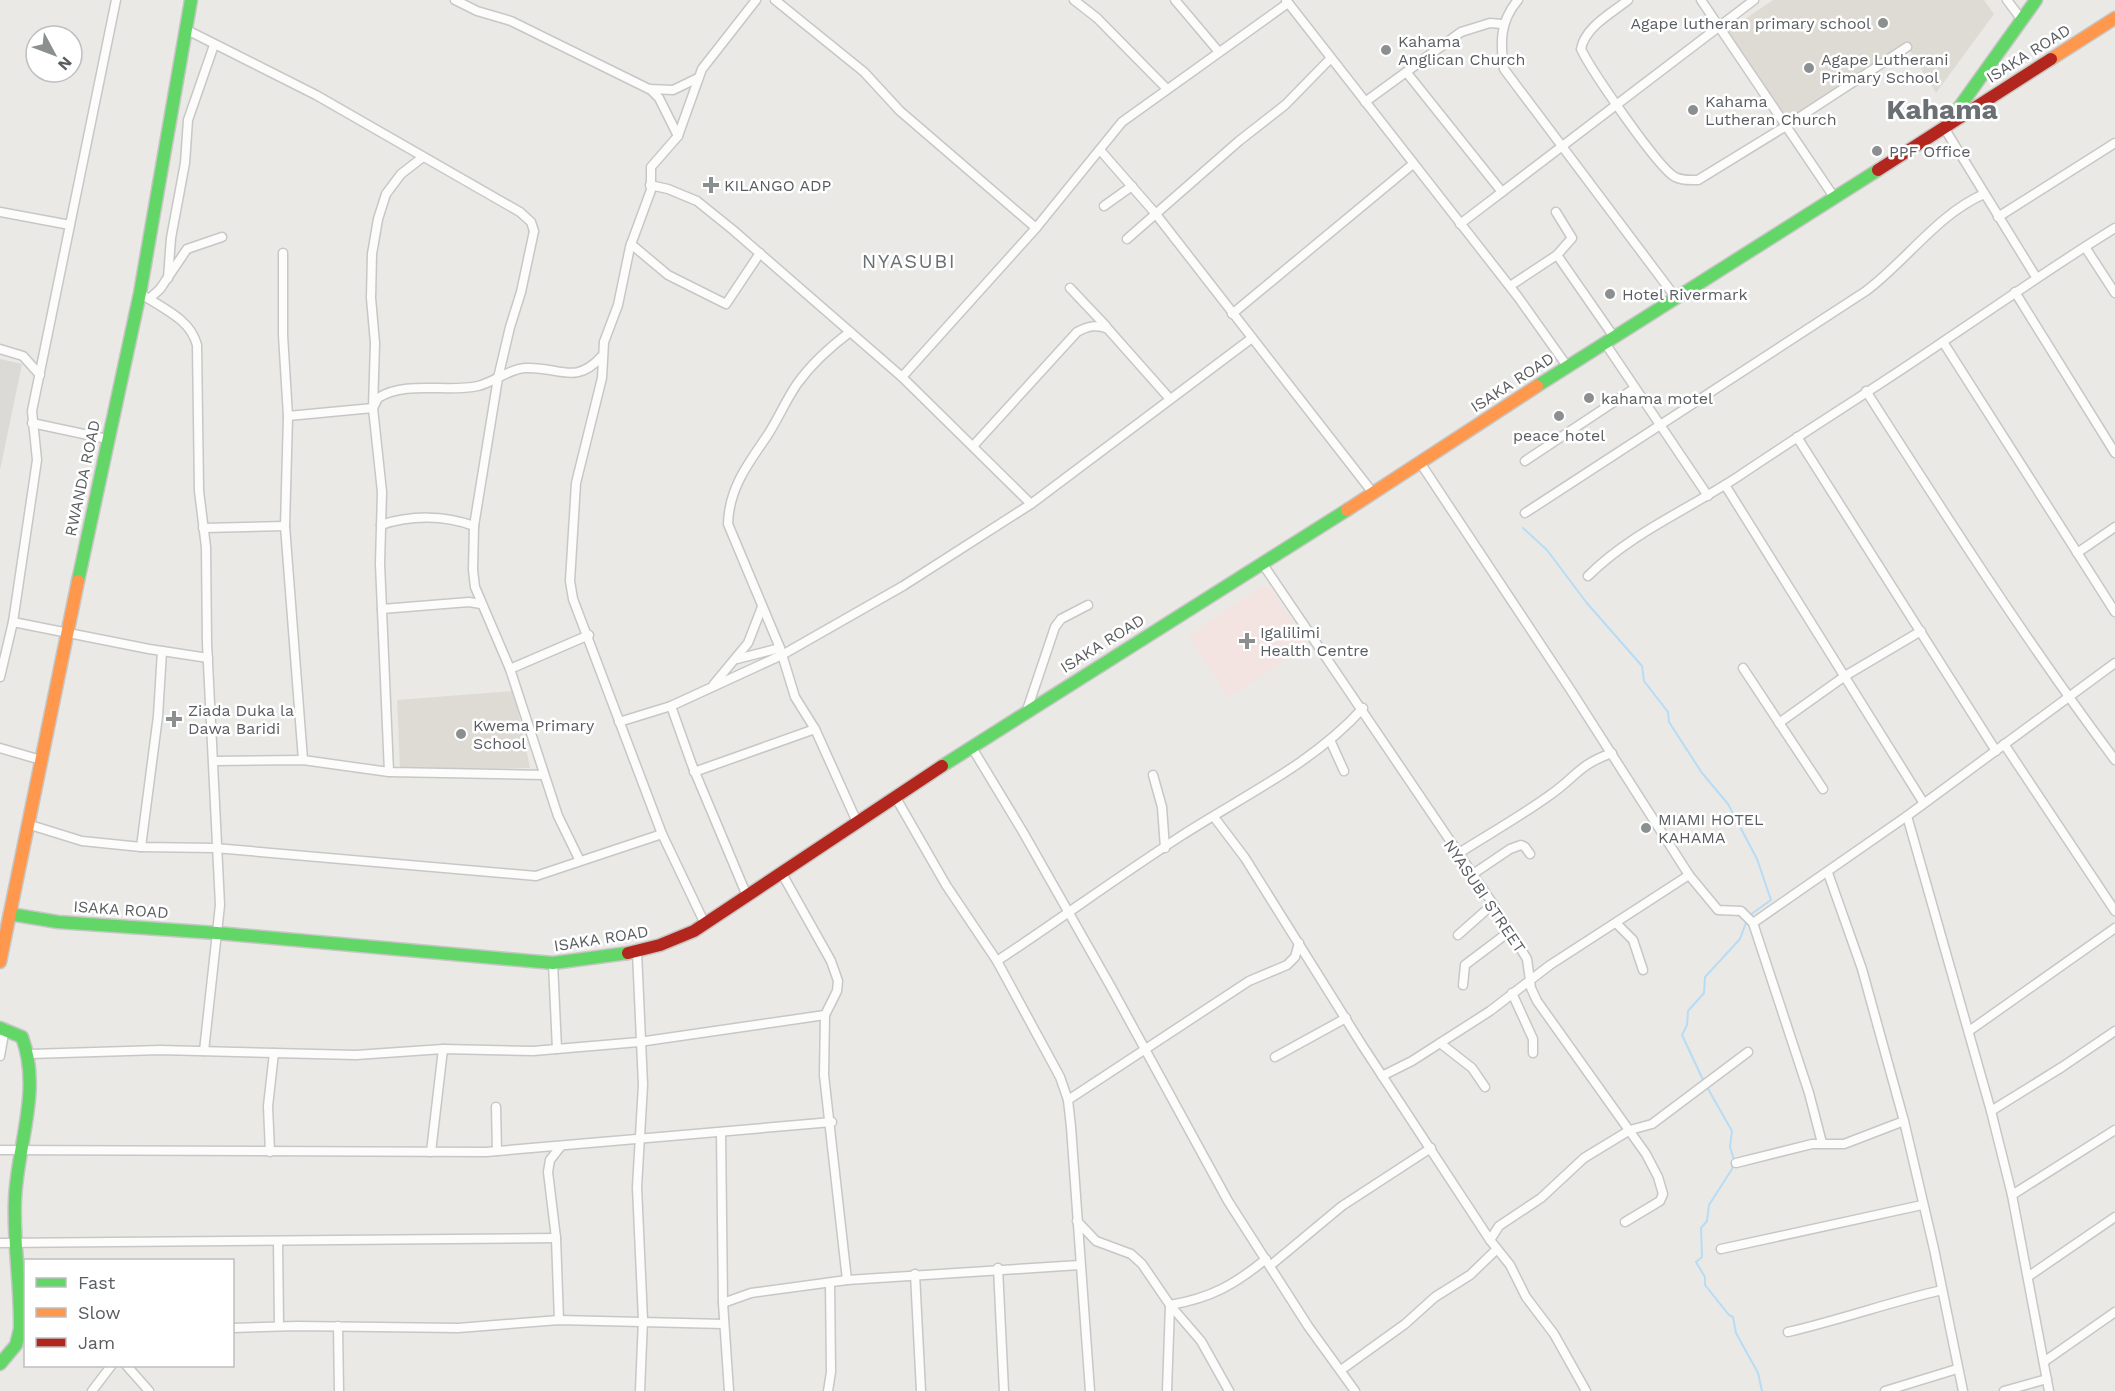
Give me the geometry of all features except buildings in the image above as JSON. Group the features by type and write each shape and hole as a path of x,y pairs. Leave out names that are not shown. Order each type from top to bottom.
{"main road":[{"name":"RWANDA ROAD","path":"0,962 107,439 145,296 191,0"},
{"path":"1946,124 2036,0"},
{"name":"ISAKA ROAD","path":"10,914 58,922 217,933 553,963 637,952 665,945 705,924 1027,710 1373,493 1567,366 2115,18"},
{"path":"0,1364 16,1344 22,1329 15,1242 20,1149 31,1104 30,1054 22,1037 2,1028"}],"street":[{"path":"0,677 13,622 37,460 32,423 40,375 116,0"},
{"path":"455,0 477,11 511,21 649,89 659,98 678,136"},
{"path":"705,924 662,834 589,635 573,599 570,580 576,483 602,378 601,357 620,299 631,244 651,190 649,174 655,161 678,136 698,78 756,0"},
{"path":"775,0 864,72 900,111 1036,228"},
{"path":"1074,0 1097,18 1167,89"},
{"path":"1175,0 1219,52"},
{"path":"1518,0 1502,24 1501,53 1504,69 1676,298"},
{"path":"1628,0 1599,22 1581,49 1616,104 1674,177 1685,181 1698,180 1907,47"},
{"path":"1701,0 1834,197"},
{"path":"1460,224 1562,148 1718,25 1754,0"},
{"path":"2007,0 2022,20"},
{"path":"902,377 1036,228 1122,122 1287,2 1510,286 1567,366"},
{"path":"1365,102 1461,32 1490,23 1502,24"},
{"path":"185,28 404,143 423,157 520,213 532,225 534,231 521,292 498,378 474,526 475,587 510,669 544,775 571,847 580,861"},
{"path":"168,278 171,238 185,163 188,120 214,45"},
{"path":"1127,239 1285,105 1330,59"},
{"path":"1407,73 1502,192"},
{"path":"649,89 673,90 698,78"},
{"path":"1946,124 1984,194 2036,277"},
{"path":"1998,217 2115,143"},
{"path":"1100,150 1155,213 1373,493"},
{"path":"389,772 382,609 382,492 373,408 375,343 371,273 378,219 386,194 401,174 423,157"},
{"path":"1232,314 1413,164"},
{"path":"650,185 668,189 697,201 760,253 902,377 974,445 1031,504"},
{"path":"1104,206 1132,186"},
{"path":"1525,513 1866,291 1886,276 1962,203 1984,194"},
{"path":"0,212 70,225"},
{"path":"1510,286 1557,255 1572,238 1556,212"},
{"path":"1588,576 1615,553 1649,530 1725,485 1943,342 2036,277 2115,228"},
{"path":"204,1052 220,905 215,848 214,761 204,528 199,491 197,345 190,331 171,311 145,296 168,278 187,249 222,237"},
{"path":"631,244 668,275 726,304 760,253"},
{"path":"2085,246 2115,293"},
{"path":"283,253 288,416 285,526 303,760"},
{"path":"1557,255 1610,340 1635,388 1708,496"},
{"path":"1070,288 1170,399"},
{"path":"2015,292 2115,453"},
{"path":"974,445 1077,332 1094,326 1108,329"},
{"path":"850,332 819,358 797,384 736,486 728,524 781,651 795,697 815,729 857,822"},
{"path":"619,722 672,706 781,651 903,585 1031,504 1252,338"},
{"path":"1943,342 2115,612"},
{"path":"0,349 23,356 40,375"},
{"path":"373,408 378,398 396,391 465,388 524,368 578,374 591,368 601,357"},
{"path":"1525,461 1635,388"},
{"path":"1866,392 1985,576 2068,697 2115,759"},
{"path":"288,416 373,408"},
{"path":"32,423 107,439"},
{"path":"1797,437 1996,751"},
{"path":"1419,461 1612,753 1689,875 1718,910 1740,911 1753,923 1809,1092 1822,1143"},
{"path":"1725,485 1923,802"},
{"path":"381,525 401,519 437,518 453,519 474,526"},
{"path":"204,528 285,526"},
{"path":"2077,553 2115,527"},
{"name":"NYASUBI STREET","path":"1262,563 1363,708 1433,818 1493,904 1527,959 1530,980 1537,1001 1630,1130 1658,1176 1663,1194 1660,1201 1625,1222"},
{"path":"382,609 469,602 481,604"},
{"path":"1027,710 1055,627 1061,619 1088,605"},
{"path":"712,686 736,660 753,633 763,606"},
{"path":"13,622 208,658"},
{"path":"1779,723 1845,676 1921,631"},
{"path":"510,669 589,635"},
{"path":"141,847 158,716 162,651"},
{"path":"736,660 781,651"},
{"path":"1753,923 1828,873 2115,663"},
{"path":"1743,668 1822,789"},
{"path":"672,706 694,772 747,896"},
{"path":"997,962 1165,848 1330,741 1363,708"},
{"path":"694,772 815,729"},
{"path":"1330,741 1344,771"},
{"path":"2004,744 2115,911"},
{"path":"971,746 1069,913 1228,1201 1308,1326 1355,1391"},
{"path":"0,748 41,760"},
{"path":"1459,853 1553,794 1577,770 1612,753"},
{"path":"214,761 303,760 389,772 544,775"},
{"path":"1153,775 1162,807 1165,848"},
{"path":"896,798 946,885 997,962 1060,1077 1068,1100 1090,1391"},
{"path":"1907,816 1969,1031 2012,1195 2049,1391"},
{"path":"1214,817 1245,858 1382,1076 1554,1334 1586,1391"},
{"path":"27,824 82,841 141,847 215,848 536,876 662,834"},
{"path":"1473,874 1516,846 1525,847 1530,854"},
{"path":"781,873 831,961 838,981 837,991 825,1015 824,1075 847,1280"},
{"path":"1828,873 1862,969 1904,1121 1962,1391"},
{"path":"1382,1076 1490,1011 1530,980 1689,875"},
{"path":"1458,935 1493,904"},
{"path":"1616,923 1633,940 1643,970"},
{"path":"1969,1031 2115,928"},
{"path":"1463,985 1465,965 1510,931"},
{"path":"1068,1100 1259,975 1287,965 1294,957 1299,943"},
{"path":"637,952 639,1042 643,1085 642,1137 637,1187 643,1320 640,1391"},
{"path":"553,963 557,1049"},
{"path":"1512,993 1533,1040 1533,1053"},
{"path":"30,1054 160,1050 356,1055 443,1049 533,1051 639,1042 825,1015"},
{"path":"1275,1057 1346,1018"},
{"path":"0,1056 2,1028"},
{"path":"1991,1111 2087,1052 2115,1031"},
{"path":"1440,1043 1472,1068 1485,1087"},
{"path":"431,1152 443,1049"},
{"path":"1490,1240 1499,1226 1541,1198 1574,1165 1630,1130 1647,1127 1661,1118 1748,1052"},
{"path":"270,1152 268,1106 274,1053"},
{"path":"496,1107 497,1151"},
{"path":"1736,1163 1800,1146 1822,1143 1844,1144 1904,1121"},
{"path":"0,1150 84,1152 497,1151 831,1122"},
{"path":"2012,1195 2115,1130"},
{"path":"721,1132 723,1304 729,1391"},
{"path":"559,1320 556,1238 548,1172 550,1160 561,1146"},
{"path":"1170,1305 1200,1300 1230,1286 1269,1262 1342,1206 1431,1148"},
{"path":"1721,1249 1922,1205"},
{"path":"2029,1276 2115,1217"},
{"path":"1077,1221 1102,1245 1123,1250 1138,1259 1170,1305 1201,1341 1229,1391"},
{"path":"0,1243 556,1238"},
{"path":"278,1241 279,1326"},
{"path":"1341,1370 1405,1324 1435,1297 1470,1275 1497,1249"},
{"path":"723,1304 751,1293 847,1280 998,1268 1080,1265"},
{"path":"998,1268 1004,1391"},
{"path":"915,1274 921,1391"},
{"path":"828,1391 831,1372 830,1283"},
{"path":"1788,1332 1837,1321 1894,1301 1942,1290"},
{"path":"1167,1391 1170,1305"},
{"path":"2045,1361 2115,1312"},
{"path":"234,1328 338,1326 458,1328 559,1320 643,1320 724,1324"},
{"path":"338,1326 339,1391"},
{"path":"92,1391 110,1367"},
{"path":"129,1367 149,1391"},
{"path":"1885,1391 1957,1369"},
{"path":"2004,1391 2047,1380"}],"shaded area":[{"name":"Agape Lutherani Primary School","path":"1773,0 1984,0 1994,14 1936,93 1906,44 1785,122 1726,32"},
{"path":"0,359 22,364 0,470"},
{"name":"Igalilimi Health Centre","path":"1263,586 1271,588 1307,646 1229,698 1188,636"},
{"name":"Kwema Primary School","path":"514,691 530,768 400,769 397,700"}],"waterway":[{"path":"1523,528 1547,550 1586,602 1642,666 1644,681 1668,712 1669,722 1702,773 1728,804 1757,859 1771,900 1750,915"},
{"path":"1704,1082 1682,1035 1687,1025 1688,1011 1704,993 1705,977 1740,939 1747,920"},
{"path":"1707,1087 1732,1131 1730,1147 1734,1160 1732,1169 1709,1205 1707,1221 1701,1228 1702,1257 1696,1262 1705,1277 1705,1285 1733,1317 1736,1333 1758,1373 1762,1391"}],"traffic: fast":[{"path":"78,581 140,293 191,0"},
{"path":"1953,116 2036,0"},
{"path":"1537,386 1878,170"},
{"path":"942,766 1347,510"},
{"path":"10,914 58,922 217,933 553,963 628,953"},
{"path":"0,1028 22,1037 28,1057 30,1078 27,1118 15,1200 20,1329 16,1345 0,1364"}],"traffic: slow":[{"path":"2051,59 2115,18"},
{"path":"1347,510 1537,386"},
{"path":"0,962 78,581"}],"traffic: jam":[{"path":"1878,170 2051,59"},
{"path":"628,953 660,945 694,931 942,766"}],"place":[{"name":"Agape lutheran primary school","path":"1883,23"},
{"name":"Kahama Anglican Church","path":"1386,50"},
{"name":"Agape Lutherani Primary School","path":"1809,68"},
{"name":"Kahama Lutheran Church","path":"1693,110"},
{"name":"PPF Office","path":"1877,151"},
{"name":"KILANGO ADP","path":"711,185"},
{"name":"Hotel Rivermark","path":"1610,294"},
{"name":"kahama motel","path":"1589,398"},
{"name":"peace hotel","path":"1559,416"},
{"name":"Igalilimi Health Centre","path":"1247,641"},
{"name":"Ziada Duka la Dawa Baridi","path":"174,719"},
{"name":"Kwema Primary School","path":"461,734"},
{"name":"MIAMI HOTEL KAHAMA","path":"1646,828"}],"district":[{"name":"Kahama","path":"1942,109"},
{"name":"NYASUBI","path":"909,261"}]}
